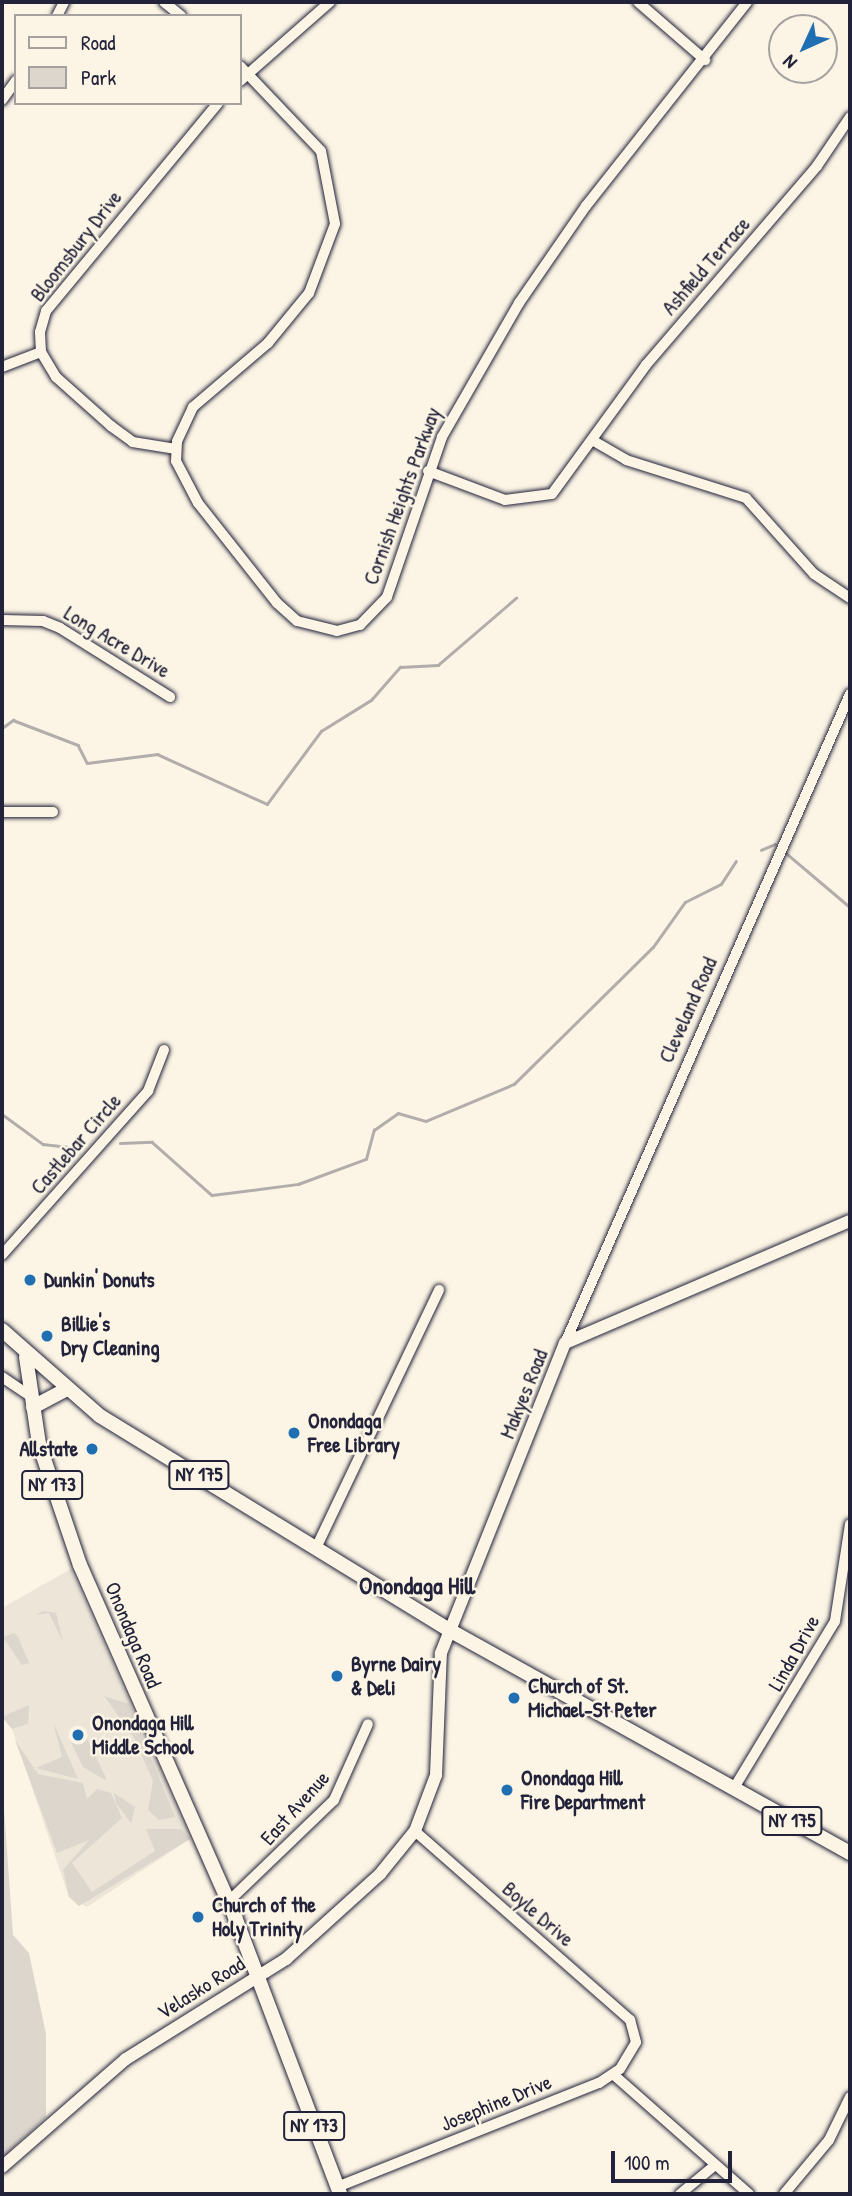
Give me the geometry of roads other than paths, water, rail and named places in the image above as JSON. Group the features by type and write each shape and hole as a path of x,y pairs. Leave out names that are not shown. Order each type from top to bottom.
{"main road":[{"path":"2,1330 26,1356"},
{"name":"NY 175","path":"26,1356 65,1390 451,1631 850,1853"},
{"name":"Onondaga Road","path":"26,1356 32,1402 47,1473 97,1608 228,1902 339,2191"},
{"path":"32,1402 65,1390"}],"street":[{"path":"164,2 179,14"},
{"path":"2,367 41,352 56,377 133,442 176,449 193,407 290,319 331,246 335,205 321,151 244,70 330,2"},
{"path":"638,2 705,60"},
{"name":"Cornish Heights Parkway","path":"176,449 198,503 277,603 296,621 337,631 360,625 387,597 428,471 455,407 519,303 586,206 705,60 747,2"},
{"path":"2,100 14,84"},
{"name":"Bloomsbury Drive","path":"41,352 46,311 216,105"},
{"name":"Ashfield Terrace","path":"428,471 505,500 530,502 566,481 592,440 850,117"},
{"path":"592,440 626,460 746,498 814,574 850,598"},
{"name":"Long Acre Drive","path":"2,620 43,621 60,628 170,697"},
{"name":"Cleveland Road","path":"565,1343 850,694"},
{"path":"2,811 53,812"},
{"name":"Castlebar Circle","path":"2,1255 141,1100 164,1050"},
{"name":"Makyes Road","path":"451,1631 565,1343 850,1221"},
{"path":"316,1548 439,1290"},
{"path":"2,1377 32,1402"},
{"name":"Linda Drive","path":"734,1788 835,1621 850,1524"},
{"name":"Velasko Road","path":"2,2167 94,2082 256,1975 286,1959 346,1906 415,1832 436,1775 435,1693 451,1631"},
{"name":"East Avenue","path":"228,1902 334,1800 368,1724"},
{"name":"Boyle Drive","path":"415,1832 635,2025 636,2042 614,2075"},
{"path":"614,2075 748,2194"},
{"name":"Josephine Drive","path":"339,2191 614,2075"},
{"path":"784,2194 847,2114 850,2098"},
{"path":"680,2194 714,2166"}],"waterway":[{"path":"2,728 13,720 78,745 87,763 157,754 267,804 321,731 371,700 400,667 438,665 516,598"},
{"path":"761,850 775,844"},
{"path":"786,853 850,907"},
{"path":"120,1143 152,1142 212,1195 298,1184 366,1159 374,1130 398,1113 426,1121 514,1084 653,947 685,902 721,884 736,861"},
{"path":"2,1114 43,1144 68,1147"}],"place":[{"name":"Dunkin' Donuts","path":"30,1280"},
{"name":"Billie's Dry Cleaning","path":"47,1336"},
{"name":"Onondaga Free Library","path":"294,1433"},
{"name":"Allstate","path":"92,1449"},
{"name":"Byrne Dairy & Deli","path":"337,1676"},
{"name":"Church of St. Michael-St Peter","path":"514,1698"},
{"name":"Onondaga Hill Middle School","path":"78,1735"},
{"name":"Onondaga Hill Fire Department","path":"507,1790"},
{"name":"Church of the Holy Trinity","path":"198,1917"}],"district":[{"name":"Onondaga Hill","path":"417,1586"}]}
